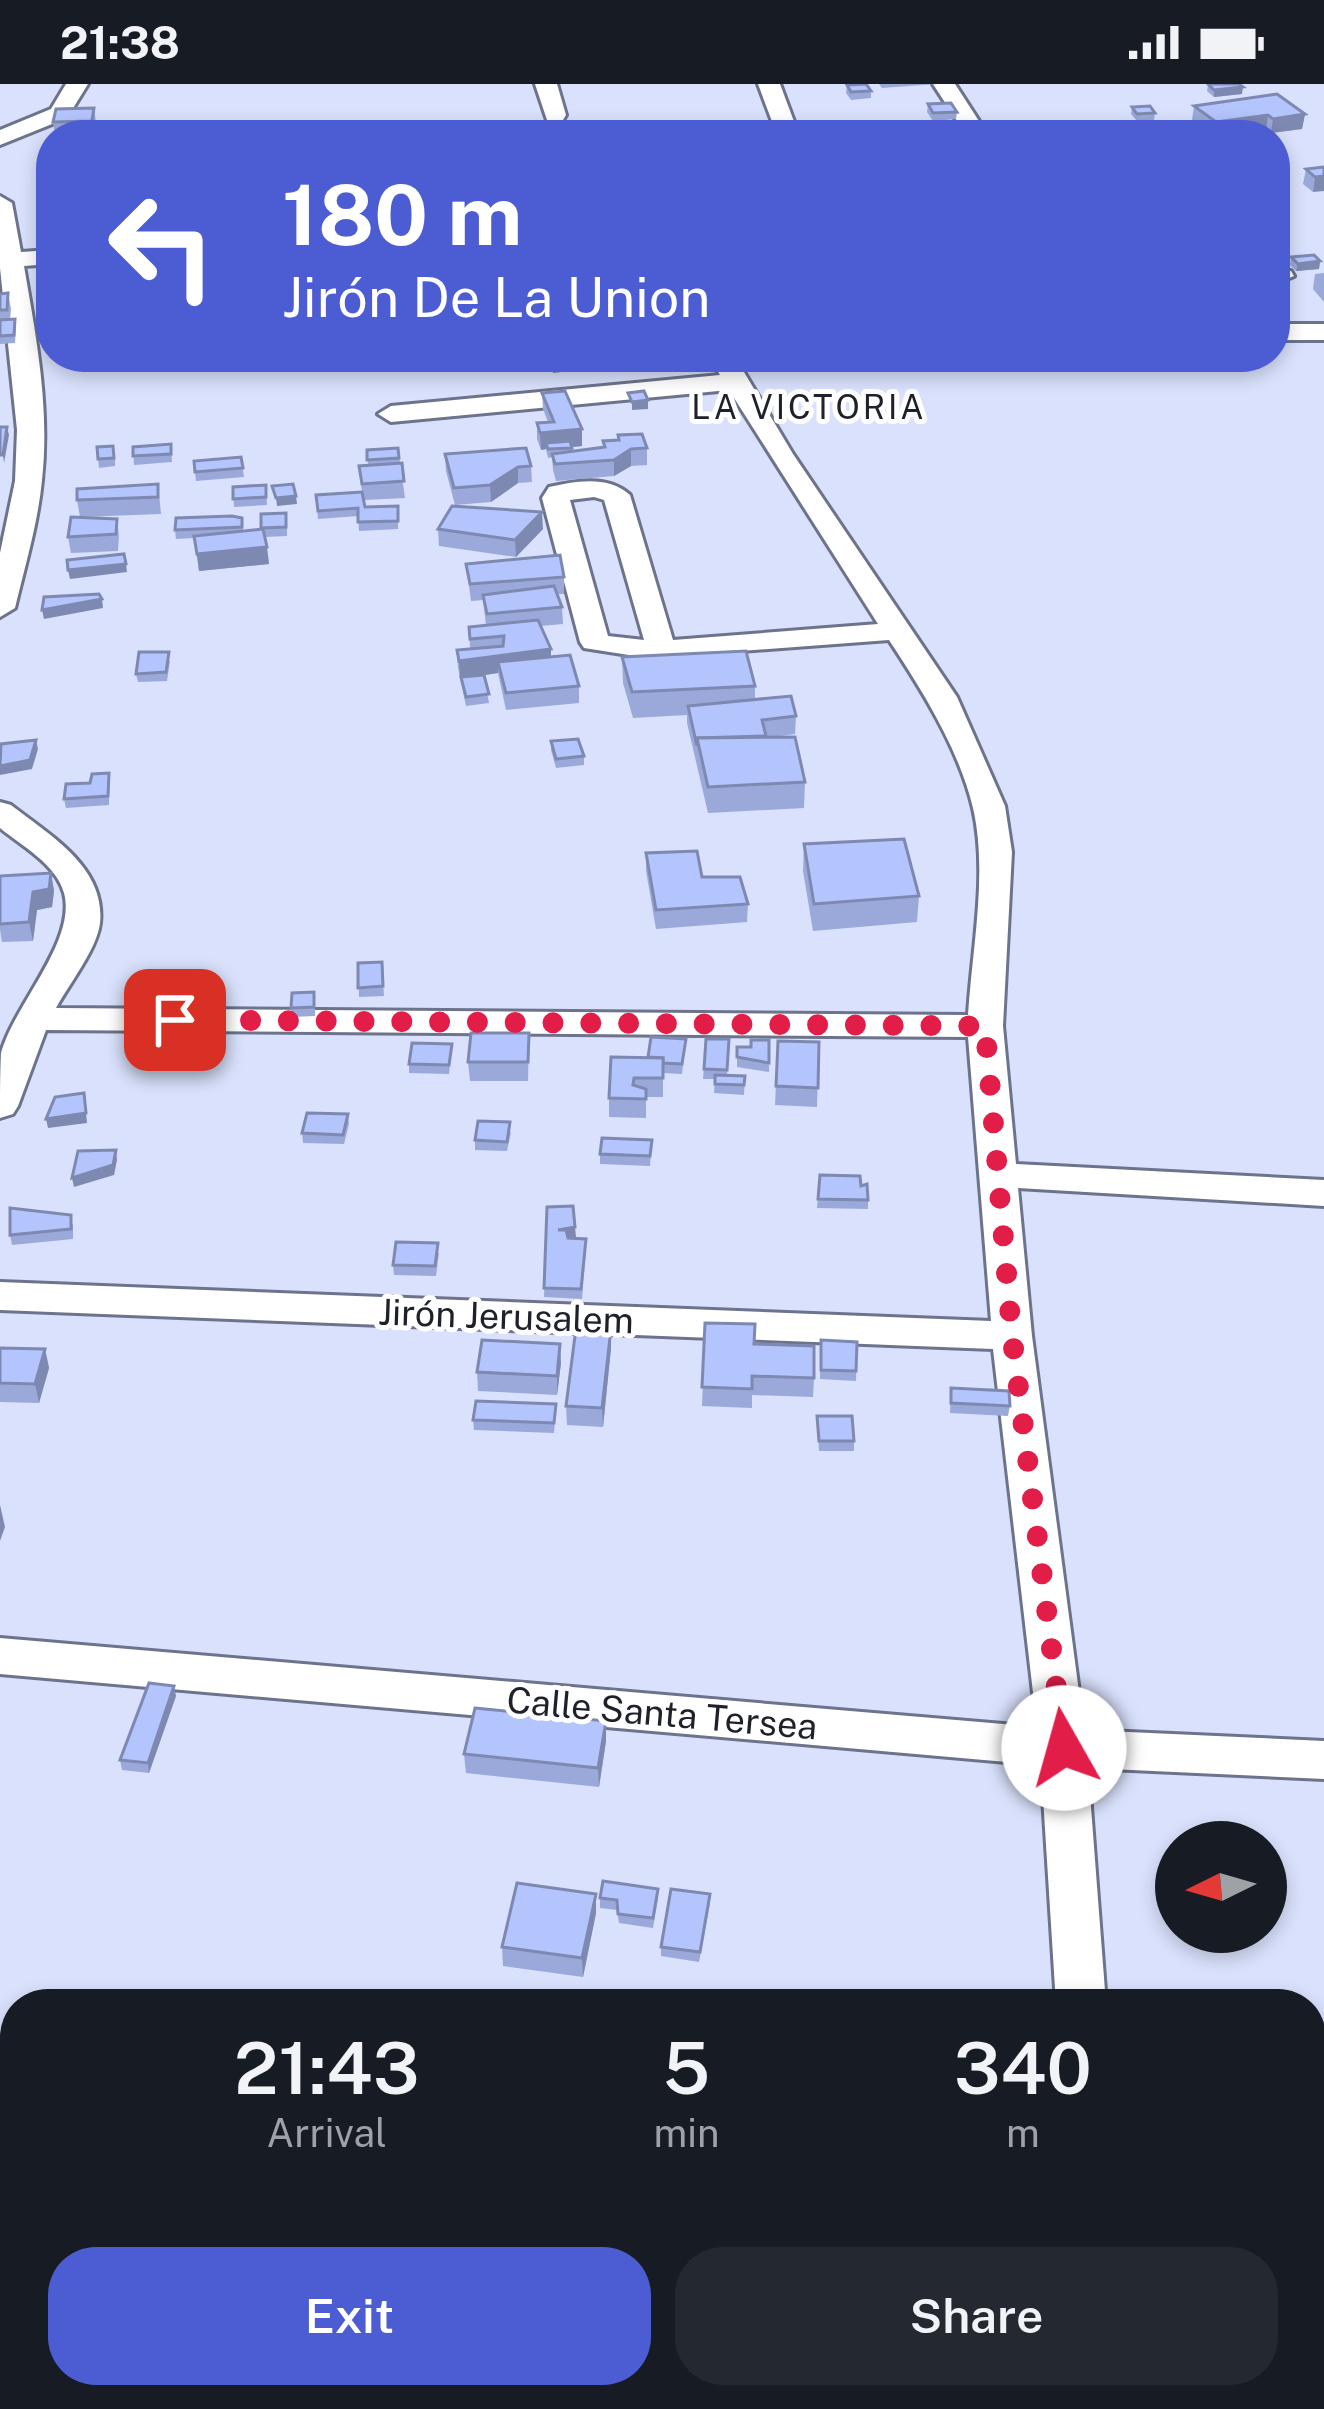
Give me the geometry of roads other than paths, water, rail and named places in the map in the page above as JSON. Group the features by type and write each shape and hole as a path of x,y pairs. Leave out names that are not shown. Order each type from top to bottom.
{"street":[{"path":"42,120 58,113 77,84"},
{"path":"546,84 555,115"},
{"path":"769,84 782,120"},
{"path":"944,84 967,120"},
{"path":"0,138 36,122"},
{"path":"0,202 12,368 30,459 23,518 0,608"},
{"path":"5,259 36,257"},
{"path":"1290,332 1324,332"},
{"path":"391,414 707,372"},
{"path":"732,372 895,632 942,697 989,806 995,852 985,1026 1012,1336 1064,1748 1080,1989"},
{"path":"662,647 616,495 596,488 559,494 556,498 595,642 619,650 895,632"},
{"path":"0,812 66,865 81,893 82,926 32,1019 0,1106"},
{"path":"32,1019 985,1026"},
{"path":"999,1174 1324,1193"},
{"name":"Jirón Jerusalem","path":"0,1296 1012,1336"},
{"name":"Calle Santa Tersea","path":"0,1656 1064,1748 1324,1760"}],"district":[{"name":"LA VICTORIA","path":"809,407"}]}
